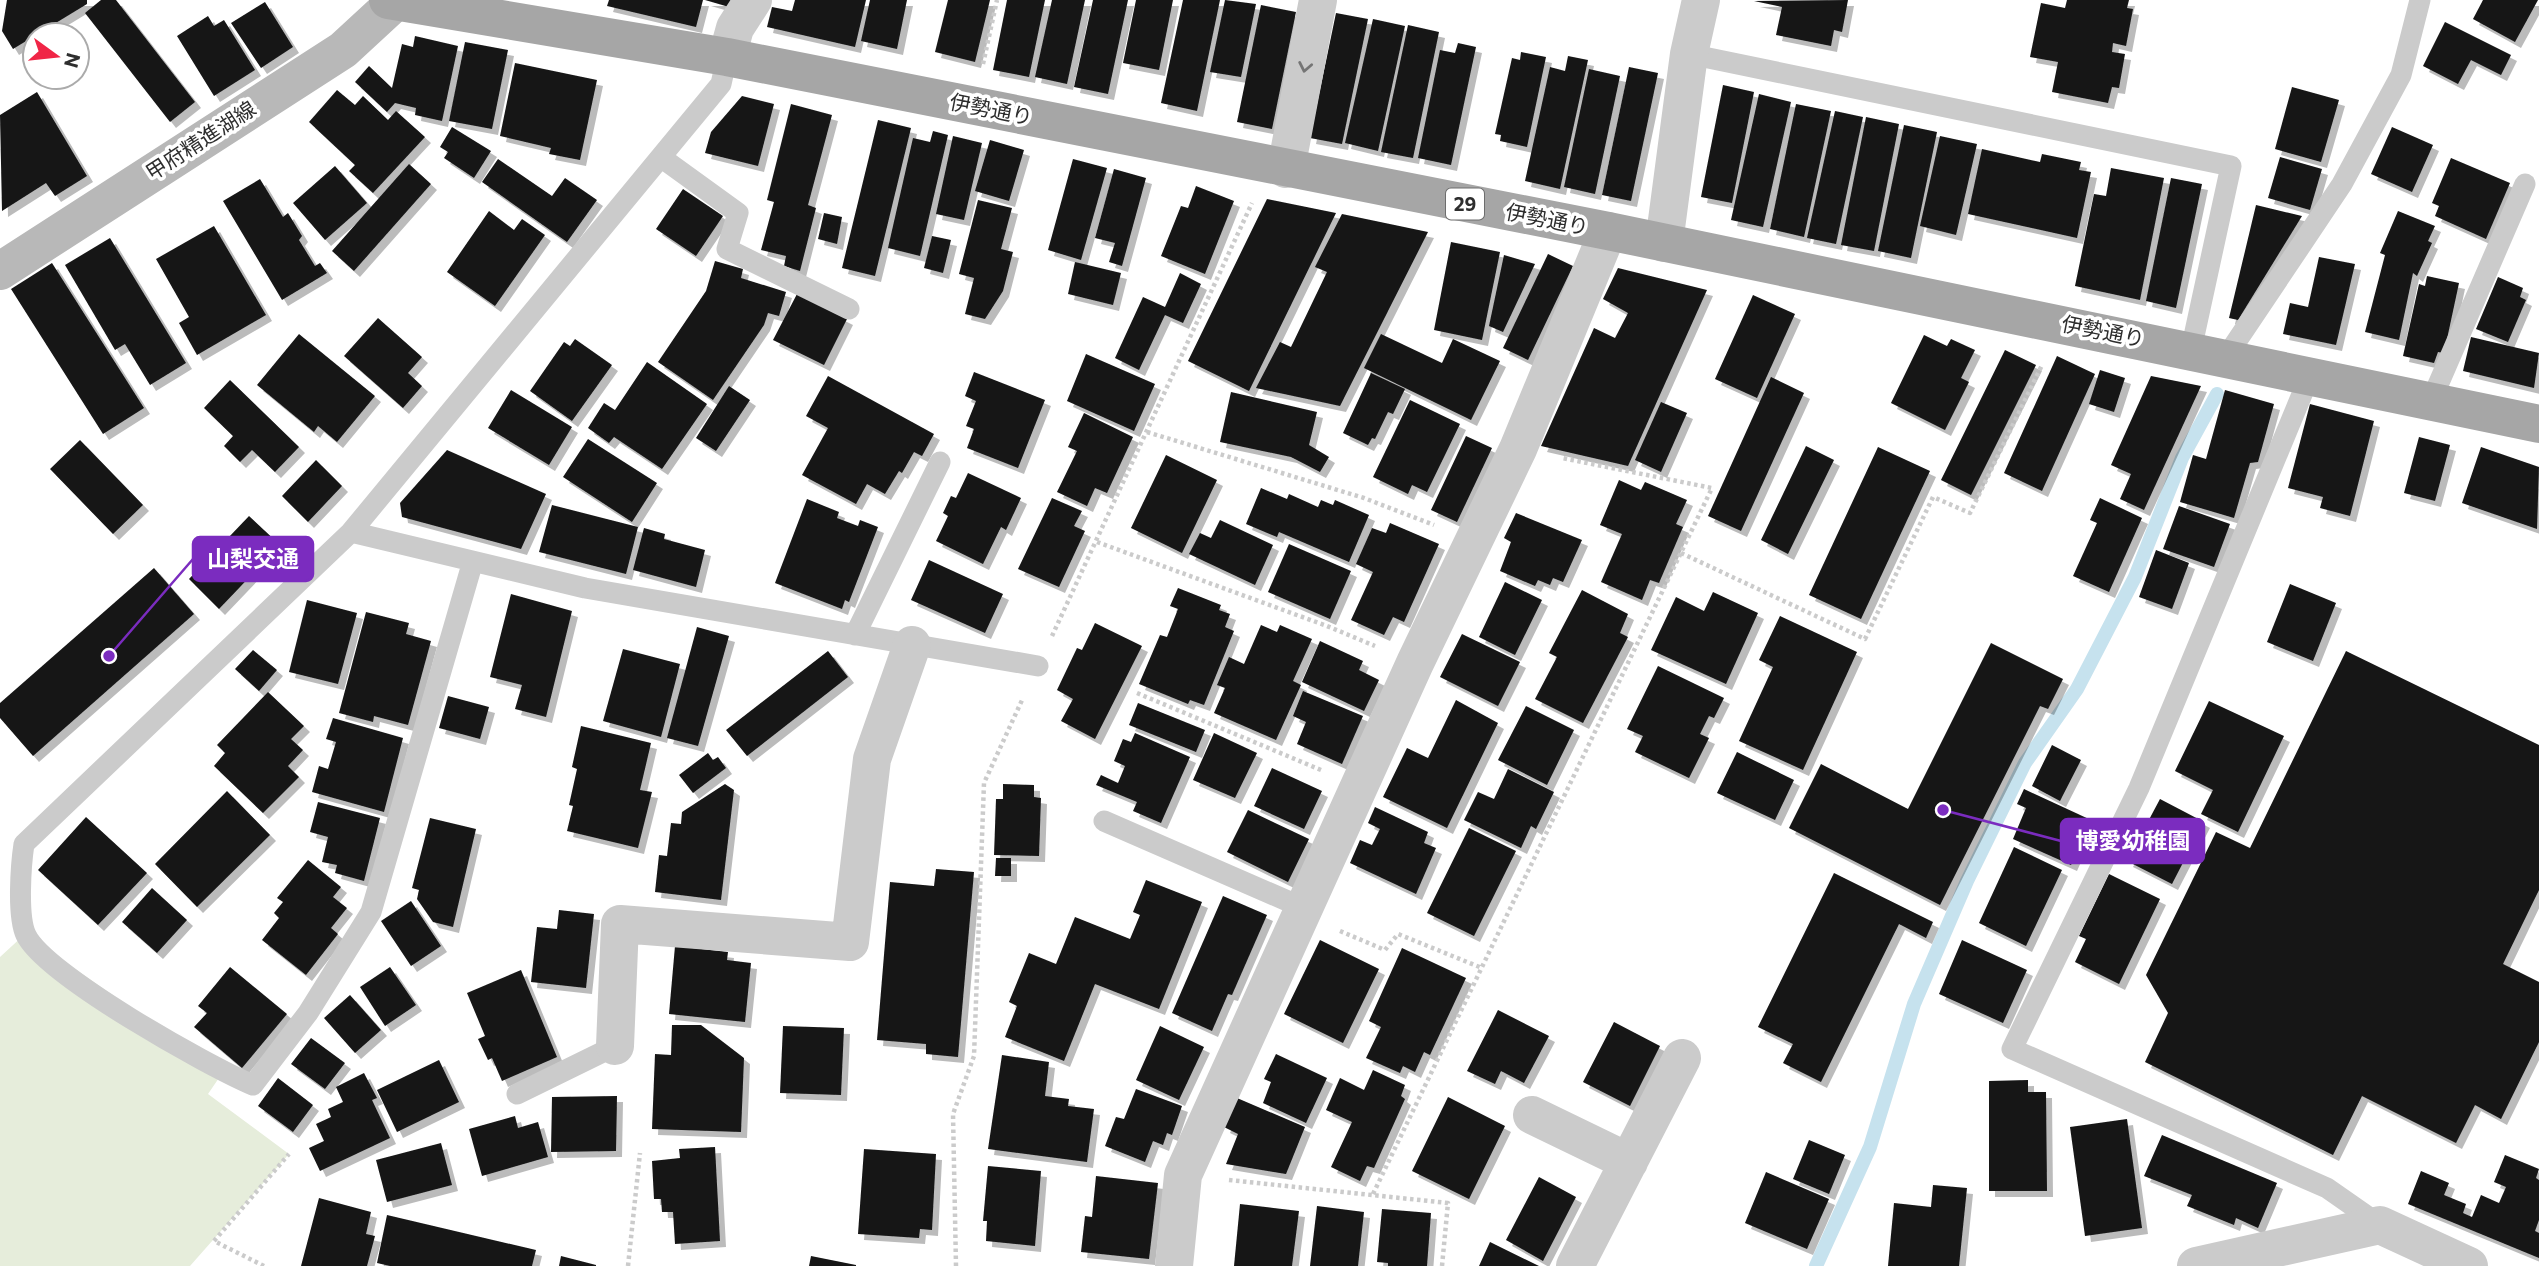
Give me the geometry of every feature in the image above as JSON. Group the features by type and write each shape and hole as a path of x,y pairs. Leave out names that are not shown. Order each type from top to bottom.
{"main road":[{"name":"伊勢通り","path":"391,1 727,57 1608,231 2209,353 2539,424"},
{"name":"甲府精進湖線","path":"0,271 343,50 391,1"}],"street":[{"path":"727,57 735,28 753,0"},
{"path":"1277,167 1318,0"},
{"path":"1664,243 1689,54 1700,0"},
{"path":"1174,1266 1183,1175 1415,663 1518,449 1608,231"},
{"path":"615,1046 620,924 850,942 872,759 912,645"},
{"path":"1575,1266 1682,1058"},
{"path":"1532,1115 1629,1162"},
{"path":"2196,1266 2380,1225 2469,1266"}],"lane":[{"path":"2209,353 2342,184 2401,75 2420,0"},
{"path":"1689,54 2231,166 2209,353"},
{"path":"473,561 371,912 308,1013 253,1085 223,1072 66,977 25,934 19,875 24,844 351,532 721,84 727,57"},
{"path":"662,158 738,213 727,249 849,309"},
{"path":"2431,401 2525,184"},
{"path":"2310,375 2139,788 2012,1049 2327,1188 2380,1225"},
{"path":"855,635 940,462"},
{"path":"351,532 585,588 1038,666"},
{"path":"1104,821 1304,912"},
{"path":"517,1094 615,1046"}],"path":[{"path":"973,107 997,0"},
{"path":"956,1266 953,1114 974,1056 984,783 1147,432 1277,167"},
{"path":"1681,553 1865,639 1933,496 1970,513 2062,324"},
{"path":"1147,432 1364,498 1474,541"},
{"path":"1373,1194 1712,488 1518,449"},
{"path":"1097,542 1327,626 1415,663"},
{"path":"1138,693 1359,786"},
{"path":"1304,912 1385,950 1398,934 1482,968"},
{"path":"628,1266 640,1153"},
{"path":"264,1266 214,1241 289,1154"},
{"path":"1183,1175 1448,1203 1442,1266"}],"green space":[{"path":"25,934 223,1072 208,1094 289,1154 190,1266 0,1266 0,957"}],"building":[{"path":"7,0 87,0 87,4 59,21 21,21 21,44 13,49 2,31"},
{"path":"101,0 116,0 195,102 170,122 85,13"},
{"path":"609,0 703,0 696,27 607,6"},
{"path":"705,0 731,0 729,7"},
{"path":"795,0 866,0 855,47 767,27 772,7 792,11"},
{"path":"870,0 907,0 897,49 861,41"},
{"path":"948,0 990,0 975,62 935,52"},
{"path":"1007,0 1045,0 1029,77 993,70"},
{"path":"1052,0 1085,0 1067,84 1035,77"},
{"path":"1093,0 1128,0 1108,94 1074,87"},
{"path":"1136,0 1173,0 1159,70 1123,63"},
{"path":"1183,0 1220,0 1197,111 1161,103"},
{"path":"1225,0 1256,4 1241,77 1210,72"},
{"path":"1848,0 1842,32 1834,30 1831,46 1776,35 1782,7 1754,1"},
{"path":"2067,0 2129,0 2127,8 2133,9 2126,46 2113,43 2112,52 2125,54 2119,88 2112,87 2108,103 2052,92 2058,62 2030,57 2041,3 2065,8"},
{"path":"2483,0 2538,0 2515,42 2473,19"},
{"path":"265,2 293,47 261,68 231,23"},
{"path":"1261,5 1296,12 1272,129 1237,122"},
{"path":"1336,13 1368,19 1342,144 1310,138"},
{"path":"208,16 214,26 224,20 255,70 214,96 177,36"},
{"path":"1373,19 1405,26 1378,151 1345,143"},
{"path":"2445,22 2511,55 2501,75 2471,60 2458,84 2423,66"},
{"path":"1408,25 1439,32 1413,158 1381,152"},
{"path":"415,36 458,46 442,121 415,115 416,108 395,103 387,112 355,82 369,66 392,88 402,44 413,47"},
{"path":"465,42 508,50 492,129 449,121"},
{"path":"1458,43 1476,47 1451,165 1418,158 1440,50 1455,53"},
{"path":"1521,52 1546,57 1527,147 1500,141 1501,135 1495,134 1512,58 1520,60"},
{"path":"1568,56 1588,60 1560,189 1525,181 1550,67 1565,71"},
{"path":"515,63 597,80 580,160 549,154 551,148 500,136"},
{"path":"1629,67 1658,73 1631,201 1602,195"},
{"path":"1589,69 1620,76 1595,194 1564,187"},
{"path":"1723,85 1754,92 1732,203 1701,197"},
{"path":"2292,87 2339,100 2321,162 2275,149"},
{"path":"337,90 355,105 363,96 388,120 396,111 425,137 373,193 349,171 355,165 309,122"},
{"path":"37,92 87,176 55,196 46,183 2,211 0,115"},
{"path":"1759,94 1791,102 1763,227 1731,220"},
{"path":"742,96 774,104 758,166 705,153 711,132"},
{"path":"791,104 832,115 808,205 816,208 800,271 784,266 786,256 761,250 774,202 767,200"},
{"path":"1796,104 1831,111 1804,237 1770,229"},
{"path":"1835,111 1863,117 1836,244 1807,238"},
{"path":"1866,117 1899,124 1874,251 1841,245"},
{"path":"878,120 911,128 875,276 842,268"},
{"path":"1904,125 1937,132 1911,258 1878,251"},
{"path":"452,127 491,151 474,178 444,158 448,152 440,147"},
{"path":"2392,127 2433,145 2412,192 2371,174"},
{"path":"933,131 948,135 920,256 888,248 913,138 930,142"},
{"path":"953,136 982,143 964,220 936,214"},
{"path":"1940,136 1977,144 1956,235 1920,226"},
{"path":"990,140 1024,150 1009,201 975,191"},
{"path":"1982,149 2040,162 2042,154 2081,162 2079,170 2091,172 2077,238 1968,214"},
{"path":"2280,157 2322,169 2310,210 2268,198"},
{"path":"2451,158 2510,183 2486,239 2435,216 2439,206 2432,203"},
{"path":"498,159 552,196 565,178 597,200 567,242 482,182"},
{"path":"1073,159 1107,168 1081,260 1048,250"},
{"path":"409,164 431,184 354,271 332,251"},
{"path":"335,166 367,203 325,240 293,203"},
{"path":"2111,168 2164,178 2140,300 2075,286 2094,194 2106,196"},
{"path":"1114,169 1146,178 1122,266 1109,262 1115,243 1095,238"},
{"path":"2171,178 2202,184 2176,308 2146,301"},
{"path":"260,179 283,217 288,213 302,236 299,240 315,266 320,263 327,273 282,300 223,201"},
{"path":"1196,186 1234,201 1205,274 1161,256 1181,206 1188,208"},
{"path":"683,189 723,216 696,256 656,229"},
{"path":"1267,199 1336,213 1249,391 1188,361"},
{"path":"978,200 1012,208 1001,249 1013,252 1003,291 985,319 965,314 974,278 959,274"},
{"path":"2256,205 2302,216 2238,320 2229,318"},
{"path":"489,211 514,230 522,219 545,235 495,306 447,272"},
{"path":"2398,211 2435,226 2428,241 2432,243 2417,276 2413,273 2399,340 2365,332 2385,255 2380,253"},
{"path":"824,213 842,217 837,244 818,239"},
{"path":"1342,214 1428,232 1340,406 1256,388 1280,342 1291,347 1327,272 1315,267"},
{"path":"214,226 266,315 197,355 179,323 189,317 156,259"},
{"path":"932,236 951,240 943,273 924,268"},
{"path":"110,238 186,363 150,385 125,344 115,350 65,265"},
{"path":"1451,242 1500,252 1482,340 1434,330"},
{"path":"1548,254 1573,266 1528,360 1503,348"},
{"path":"1504,255 1535,264 1503,332 1489,326"},
{"path":"2319,257 2355,264 2336,345 2283,334 2290,303 2308,307"},
{"path":"715,261 743,269 741,278 786,292 779,316 768,313 764,325 713,400 658,362 706,291"},
{"path":"1075,262 1121,273 1113,305 1068,294"},
{"path":"52,263 144,408 103,434 11,289"},
{"path":"1618,268 1707,290 1628,466 1541,446 1594,328 1615,338 1628,313 1603,299"},
{"path":"1180,273 1201,284 1183,323 1165,315 1139,370 1115,358 1143,297 1165,307"},
{"path":"2427,276 2459,283 2444,353 2438,352 2434,363 2403,356 2419,284 2425,286"},
{"path":"2498,277 2523,288 2520,297 2526,300 2508,342 2476,329"},
{"path":"797,294 847,319 824,365 773,340"},
{"path":"1753,295 1795,314 1757,398 1715,379"},
{"path":"378,318 422,357 408,373 422,386 403,408 344,356"},
{"path":"299,334 375,396 337,442 318,426 314,432 257,385"},
{"path":"1381,334 1442,363 1453,339 1500,361 1471,420 1364,368"},
{"path":"1924,335 1947,346 1951,339 1975,350 1961,378 1969,382 1945,430 1891,403"},
{"path":"2471,337 2539,353 2534,388 2463,371"},
{"path":"575,339 612,365 572,421 530,391 564,342 570,346"},
{"path":"2005,350 2036,365 1971,495 1941,480"},
{"path":"1086,354 1155,384 1134,431 1067,401"},
{"path":"2057,356 2095,374 2042,491 2004,473"},
{"path":"647,362 707,404 662,469 614,437 609,443 588,428 604,403 615,410"},
{"path":"2100,370 2125,378 2114,412 2089,404"},
{"path":"974,372 1045,400 1018,468 967,448 974,429 966,426 976,401 965,396"},
{"path":"1371,373 1405,389 1393,414 1388,412 1375,439 1372,438 1368,445 1343,433"},
{"path":"828,376 934,434 922,456 914,452 885,494 867,484 856,504 802,475 828,428 806,416"},
{"path":"2151,376 2201,386 2144,510 2120,499 2131,474 2111,465"},
{"path":"1771,377 1804,393 1741,531 1708,516"},
{"path":"230,380 299,447 275,472 252,450 240,462 224,446 233,436 204,408"},
{"path":"729,386 750,400 716,451 696,438"},
{"path":"511,390 572,427 549,465 488,428"},
{"path":"2225,390 2274,404 2258,462 2250,463 2234,518 2180,502 2193,455 2206,459"},
{"path":"1231,392 1317,412 1309,445 1329,457 1320,472 1291,457 1220,442"},
{"path":"1410,400 1460,424 1427,492 1412,485 1408,494 1373,477"},
{"path":"1661,402 1687,413 1661,472 1635,460"},
{"path":"2310,404 2374,421 2350,516 2320,508 2323,497 2288,488"},
{"path":"1084,413 1133,437 1107,493 1095,488 1087,506 1057,492 1077,451 1068,447"},
{"path":"1466,436 1492,448 1457,522 1431,510"},
{"path":"2419,437 2450,445 2435,501 2404,493"},
{"path":"588,439 657,483 632,522 563,477"},
{"path":"80,440 143,505 113,534 50,469"},
{"path":"1806,446 1834,460 1788,554 1761,540"},
{"path":"1878,447 1930,471 1861,619 1809,595"},
{"path":"2481,447 2539,467 2537,529 2462,503"},
{"path":"447,450 546,494 521,549 402,517 400,503"},
{"path":"1166,455 1217,480 1182,553 1131,528"},
{"path":"316,460 342,486 308,522 282,496"},
{"path":"968,473 1021,498 1006,530 1001,527 983,564 936,541 948,516 943,513 951,496 956,498"},
{"path":"1619,480 1641,490 1645,482 1687,500 1676,524 1683,527 1659,583 1650,580 1642,600 1601,582 1622,534 1600,525"},
{"path":"1261,488 1287,499 1289,494 1318,507 1321,500 1333,505 1335,500 1369,515 1349,562 1279,532 1277,537 1246,524"},
{"path":"1052,498 1082,511 1074,526 1085,531 1059,587 1018,569"},
{"path":"2100,498 2142,518 2109,592 2073,576 2097,523 2090,520"},
{"path":"807,499 839,512 837,518 858,526 860,520 878,527 849,602 845,600 842,609 775,583"},
{"path":"552,505 638,527 626,574 539,552"},
{"path":"2179,506 2230,524 2214,567 2163,549"},
{"path":"1516,513 1582,540 1563,582 1553,578 1550,585 1538,580 1535,586 1500,571 1511,542 1504,538"},
{"path":"249,516 280,545 219,609 189,579"},
{"path":"1220,520 1273,545 1255,585 1189,554 1200,533 1211,538"},
{"path":"1390,523 1439,544 1404,622 1393,617 1384,635 1351,620 1373,572 1356,564 1372,528 1386,533"},
{"path":"644,528 665,534 664,539 705,550 696,587 633,570"},
{"path":"1289,544 1351,571 1330,619 1268,592"},
{"path":"2156,550 2189,563 2172,609 2139,597"},
{"path":"929,560 1003,594 985,633 911,600"},
{"path":"154,568 194,614 33,756 0,718 0,703"},
{"path":"1505,582 1542,600 1515,655 1479,637"},
{"path":"2290,584 2336,603 2313,661 2267,642"},
{"path":"1178,588 1221,605 1219,610 1230,614 1225,627 1234,631 1204,705 1190,700 1188,704 1139,684 1160,635 1167,637 1178,609 1170,606"},
{"path":"1582,590 1628,614 1620,633 1628,637 1583,723 1535,699 1557,657 1549,653"},
{"path":"1713,592 1758,613 1726,684 1651,650 1676,597 1704,611"},
{"path":"511,594 572,611 546,717 515,709 522,685 490,677"},
{"path":"307,600 357,613 338,684 289,672"},
{"path":"366,612 409,623 406,634 431,641 408,725 374,716 373,722 339,713"},
{"path":"1780,616 1857,652 1803,770 1739,741 1773,667 1759,660"},
{"path":"1095,623 1142,646 1095,739 1061,721 1073,699 1057,690 1077,648 1082,650"},
{"path":"1261,625 1277,632 1280,625 1312,639 1293,681 1301,685 1276,740 1214,713 1225,688 1217,685 1229,657 1244,664"},
{"path":"697,627 729,636 698,746 667,738"},
{"path":"1462,634 1520,662 1498,706 1440,677"},
{"path":"1320,641 1363,661 1359,670 1379,680 1364,711 1302,682"},
{"path":"1991,643 2063,679 2048,709 2040,706 1940,905 1789,828 1821,764 1908,809"},
{"path":"623,649 680,664 661,737 603,721"},
{"path":"253,650 277,670 259,691 235,669"},
{"path":"828,651 848,677 747,756 726,730"},
{"path":"2346,651 2539,745 2539,890 2503,964 2539,982 2539,1042 2501,1119 2475,1105 2456,1143 2362,1096 2333,1155 2145,1062 2168,1013 2146,975 2216,832 2250,848"},
{"path":"1658,666 1724,698 1714,718 1709,716 1700,734 1709,738 1689,778 1635,752 1643,736 1627,729"},
{"path":"1303,691 1363,716 1342,764 1297,744 1306,722 1293,716"},
{"path":"268,692 304,726 291,739 303,750 288,766 299,777 263,813 214,766 225,753 217,745"},
{"path":"448,696 489,707 480,739 439,728"},
{"path":"1456,700 1498,723 1447,828 1383,797 1407,748 1428,758"},
{"path":"2209,701 2284,736 2238,832 2201,814 2213,790 2175,771"},
{"path":"1138,703 1205,730 1196,752 1129,725"},
{"path":"1526,706 1574,730 1547,785 1498,760"},
{"path":"333,718 403,738 384,812 312,792 319,766 328,769 336,742 326,739"},
{"path":"581,726 651,743 640,790 652,792 638,848 567,831 573,806 569,805 577,769 572,767"},
{"path":"1135,733 1190,757 1161,823 1133,811 1137,802 1096,785 1101,775 1118,783 1125,766 1114,761 1123,739 1131,742"},
{"path":"1214,733 1257,753 1235,798 1193,780"},
{"path":"2052,745 2081,760 2060,801 2032,786"},
{"path":"1737,752 1794,780 1775,820 1717,793"},
{"path":"708,753 713,760 718,757 726,768 693,793 679,775"},
{"path":"1272,768 1322,791 1304,829 1254,806"},
{"path":"1508,769 1554,792 1536,829 1531,826 1521,848 1464,820 1478,792 1494,799"},
{"path":"725,784 734,790 721,900 655,892 659,855 667,856 671,823 681,824 682,812"},
{"path":"1003,784 1034,785 1034,797 1041,798 1039,856 994,855 996,799 1003,799"},
{"path":"2024,789 2091,820 2071,865 2013,839 2026,808 2017,804"},
{"path":"227,791 270,835 197,907 155,864"},
{"path":"2160,799 2204,822 2172,884 2127,861"},
{"path":"318,802 380,818 364,881 335,873 337,865 322,862 328,837 310,832"},
{"path":"1375,807 1428,832 1424,843 1436,848 1416,894 1350,863 1360,840 1372,845 1380,829 1368,823"},
{"path":"1248,810 1309,839 1288,882 1227,852"},
{"path":"86,817 147,873 98,925 38,870"},
{"path":"430,818 476,829 453,927 433,922 417,899 419,890 412,888"},
{"path":"1469,828 1516,851 1474,936 1427,913"},
{"path":"2014,847 2062,870 2026,946 1979,923"},
{"path":"996,858 1011,858 1011,876 995,876"},
{"path":"308,860 341,887 333,897 347,908 331,928 338,934 306,975 262,940 279,918 274,913 283,902 277,898"},
{"path":"936,869 974,872 958,1057 926,1054 926,1044 877,1040 890,882 934,886"},
{"path":"1834,873 1933,922 1926,938 1899,924 1821,1082 1783,1063 1793,1044 1758,1027"},
{"path":"2109,874 2160,899 2119,984 2075,962 2086,939 2079,936"},
{"path":"1146,880 1202,902 1159,1009 1095,984 1064,1061 1005,1037 1017,1006 1009,1002 1029,953 1056,964 1075,917 1130,939 1140,915 1133,912"},
{"path":"152,888 187,920 157,953 122,922"},
{"path":"1223,896 1267,915 1232,995 1228,994 1212,1031 1172,1013"},
{"path":"411,901 441,946 411,966 381,921"},
{"path":"559,910 594,914 586,988 531,982 537,927 557,929"},
{"path":"1320,940 1379,969 1343,1043 1284,1014"},
{"path":"1962,940 2027,970 2003,1023 1939,994"},
{"path":"675,946 728,952 727,960 751,963 745,1022 669,1014"},
{"path":"1402,948 1466,978 1430,1055 1424,1052 1415,1072 1403,1066 1400,1073 1366,1058 1381,1027 1369,1021"},
{"path":"230,967 287,1014 242,1068 194,1027 207,1013 198,1006"},
{"path":"390,967 416,1005 385,1026 360,987"},
{"path":"521,970 557,1057 502,1081 492,1058 488,1060 478,1039 485,1036 467,993"},
{"path":"350,995 381,1030 355,1053 324,1018"},
{"path":"1498,1010 1549,1036 1524,1083 1501,1071 1495,1084 1467,1071"},
{"path":"1614,1022 1660,1046 1630,1106 1583,1082"},
{"path":"672,1025 701,1025 744,1058 741,1132 652,1129 655,1054 671,1055"},
{"path":"783,1026 844,1028 841,1095 780,1093"},
{"path":"1160,1026 1204,1047 1179,1100 1136,1080"},
{"path":"311,1038 345,1063 325,1089 291,1064"},
{"path":"1276,1054 1327,1078 1306,1123 1263,1103 1271,1082 1264,1079"},
{"path":"1002,1055 1049,1062 1045,1096 1069,1099 1068,1106 1094,1109 1087,1162 988,1149"},
{"path":"439,1060 459,1102 397,1132 377,1090"},
{"path":"1373,1070 1405,1085 1401,1096 1405,1099 1374,1168 1367,1166 1360,1181 1331,1167 1352,1122 1326,1110 1340,1078 1364,1090"},
{"path":"364,1073 377,1098 372,1100 390,1138 320,1171 309,1148 324,1141 316,1124 331,1117 328,1109 343,1102 336,1087"},
{"path":"278,1078 313,1105 293,1132 258,1106"},
{"path":"2028,1080 2028,1092 2046,1092 2047,1191 1989,1191 1989,1081"},
{"path":"1136,1089 1182,1106 1172,1135 1167,1133 1163,1145 1153,1141 1145,1162 1105,1146 1116,1117 1124,1119"},
{"path":"617,1096 616,1151 551,1152 552,1097"},
{"path":"1448,1097 1505,1126 1469,1199 1412,1171"},
{"path":"1237,1098 1305,1127 1286,1174 1226,1164 1238,1134 1224,1127"},
{"path":"515,1116 518,1128 538,1122 548,1157 482,1176 469,1129"},
{"path":"2127,1119 2142,1228 2085,1236 2070,1127"},
{"path":"2162,1135 2277,1183 2258,1228 2236,1218 2234,1225 2187,1206 2192,1195 2144,1176"},
{"path":"1809,1140 1845,1155 1829,1194 1793,1179"},
{"path":"441,1143 452,1185 387,1202 376,1160"},
{"path":"715,1147 720,1241 675,1244 673,1212 662,1212 661,1199 654,1199 652,1161 680,1158 679,1149"},
{"path":"864,1149 936,1154 932,1230 920,1229 919,1238 858,1234"},
{"path":"2505,1155 2539,1169 2536,1178 2539,1180 2539,1220 2535,1231 2539,1233 2539,1258 2408,1204 2421,1171 2449,1183 2444,1195 2466,1204 2463,1213 2472,1217 2481,1195 2499,1203 2506,1187 2494,1182"},
{"path":"988,1166 1041,1171 1035,1246 986,1241 987,1221 983,1221"},
{"path":"1766,1172 1829,1199 1807,1249 1745,1223"},
{"path":"1096,1176 1158,1183 1149,1259 1081,1252 1085,1216 1092,1217"},
{"path":"1539,1177 1576,1197 1543,1261 1506,1240"},
{"path":"1933,1185 1967,1188 1959,1266 1888,1266 1894,1203 1931,1207"},
{"path":"319,1198 371,1212 366,1234 375,1236 367,1266 301,1266"},
{"path":"1240,1204 1299,1211 1292,1266 1234,1266"},
{"path":"1317,1206 1364,1212 1358,1266 1310,1266"},
{"path":"1382,1209 1431,1213 1427,1266 1388,1266 1388,1263 1377,1262"},
{"path":"387,1215 536,1250 532,1266 390,1266 377,1263"},
{"path":"1490,1242 1539,1266 1479,1266"},
{"path":"561,1256 596,1265 596,1266 559,1266"},
{"path":"811,1256 856,1265 856,1266 809,1266"}],"waterway":[{"path":"1816,1266 1870,1147 1914,1004 1967,881 2025,763 2077,689 2135,577 2182,458 2217,394"}],"place":[{"name":"山梨交通","path":"109,656"},
{"name":"博愛幼稚園","path":"1943,810"}]}
